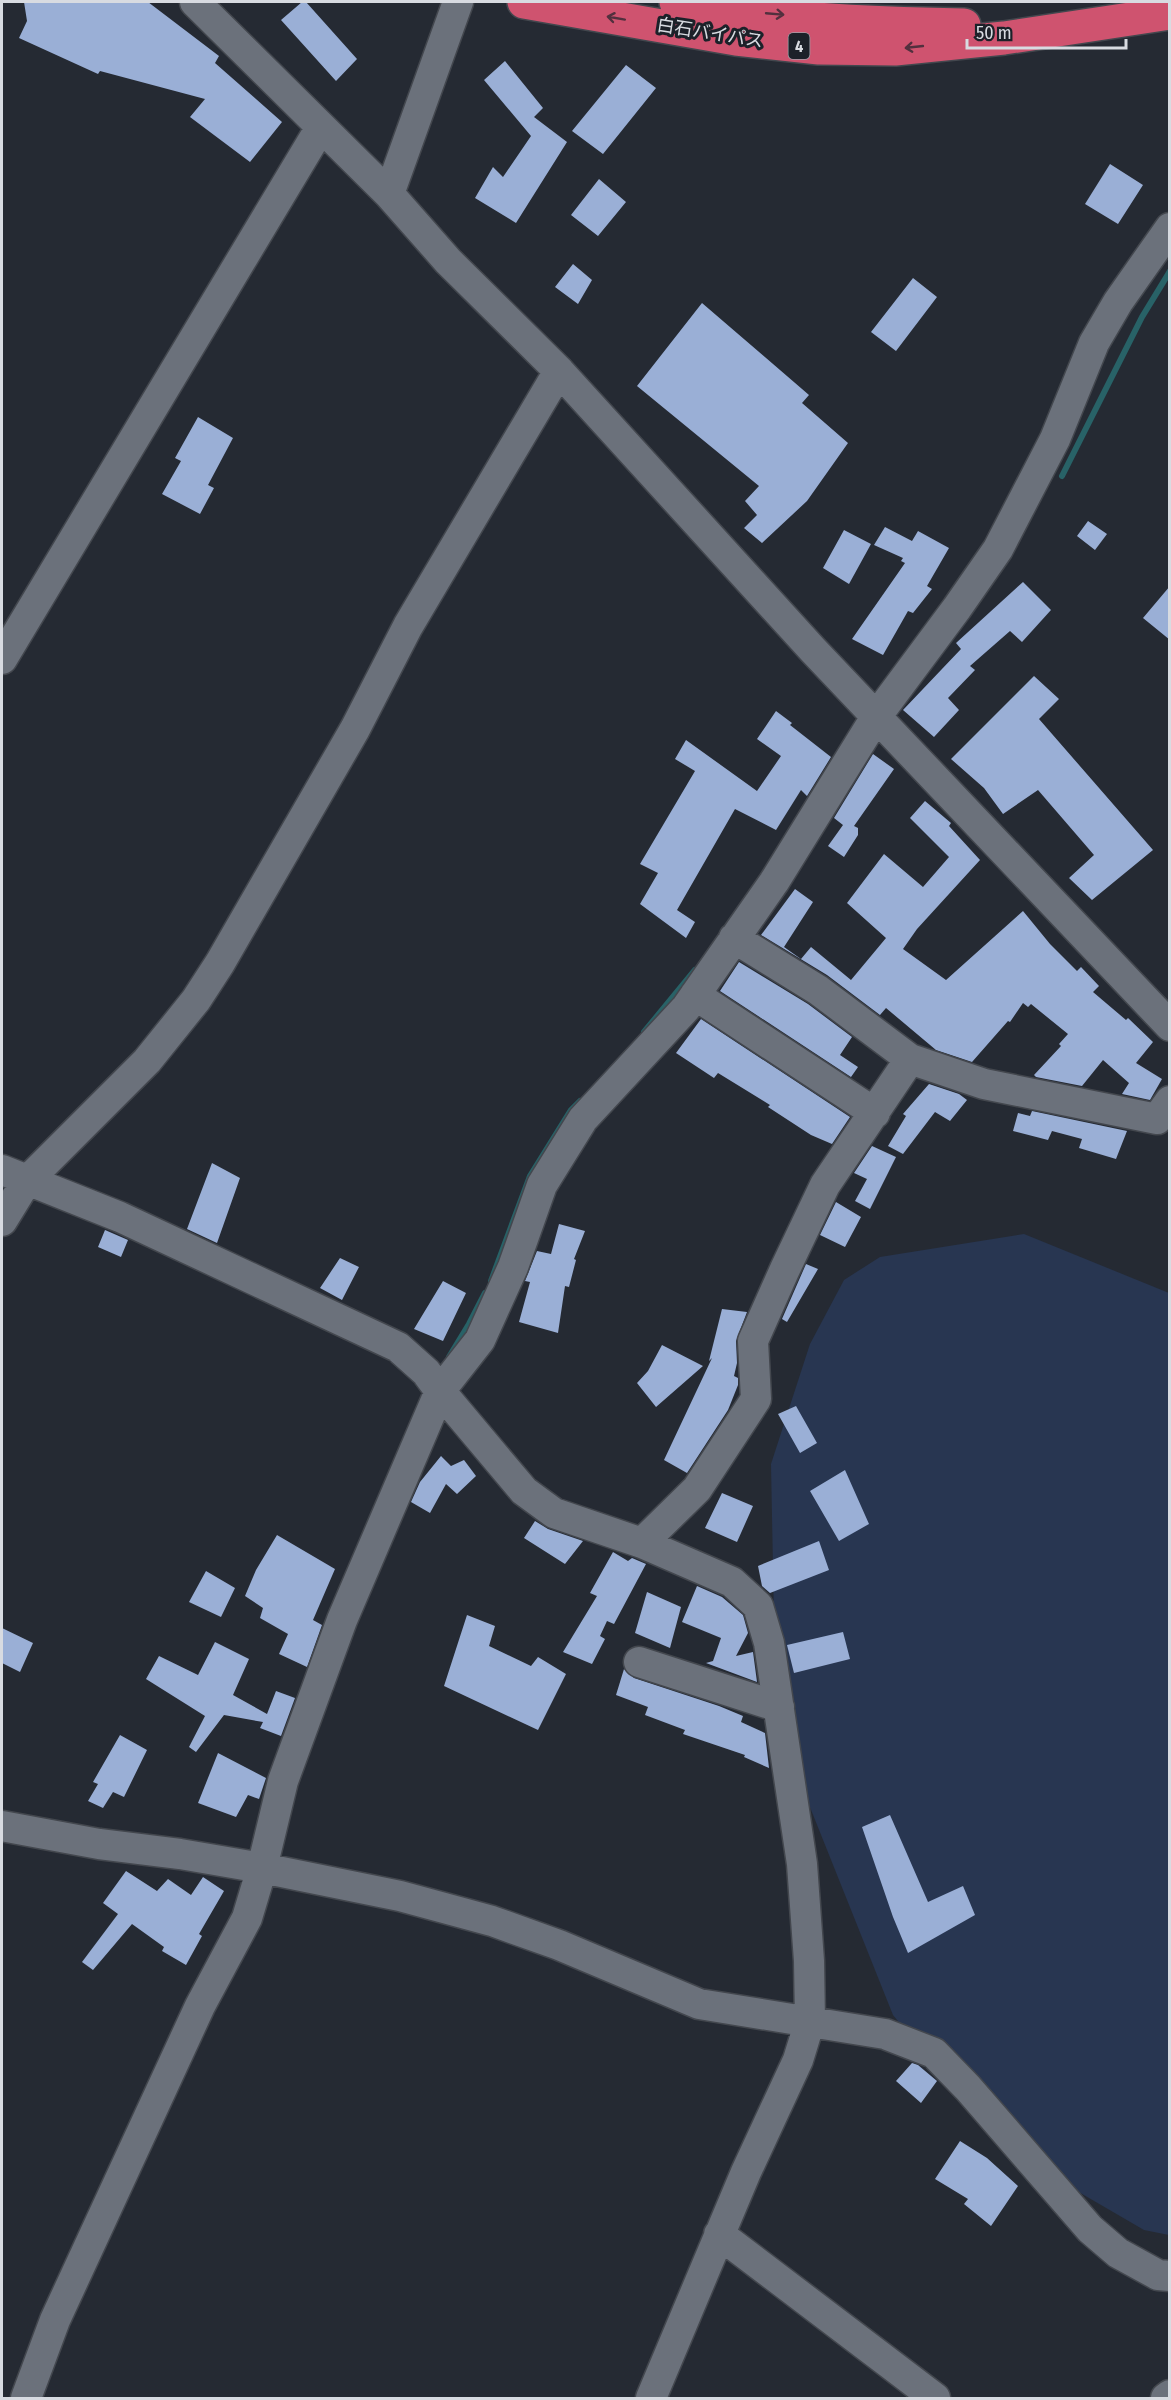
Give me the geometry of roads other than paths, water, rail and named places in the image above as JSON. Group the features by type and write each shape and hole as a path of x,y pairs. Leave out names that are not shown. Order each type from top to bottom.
{"highway":[{"name":"白石バイパス","path":"524,2 736,39 819,48 895,49 1004,38 1170,13"},
{"name":"白石バイパス","path":"676,2 708,8 890,23 1076,27"}],"street":[{"path":"195,2 389,194 448,261 559,370 876,717 1170,1026"},
{"path":"389,194 458,2"},
{"path":"2,659 321,127"},
{"path":"26,2398 60,2309 200,2006 247,1918 284,1781 342,1620 440,1391 480,1340 513,1267 542,1185 583,1119 686,1008 774,882 876,717 998,549 1055,439 1094,344 1118,303 1170,228"},
{"path":"2,1221 14,1176 147,1061 196,1000 220,963 355,729 408,626 559,370"},
{"path":"734,938 818,990 910,1059 984,1084 1157,1119 1170,1101"},
{"path":"695,995 875,1113"},
{"path":"642,1543 697,1489 756,1399 753,1341 825,1185 910,1059"},
{"path":"14,1176 120,1217 398,1347 426,1372 524,1491 554,1513 642,1543 732,1582 758,1606 769,1643 802,1864 809,1961 810,2021 798,2060 719,2234 651,2398"},
{"path":"639,1662 779,1707"},
{"path":"2,1826 99,1844 180,1854 262,1868 400,1896 492,1920 559,1945 699,2004 885,2034 934,2053 968,2088 1090,2229 1118,2253 1158,2275 1170,2276"},
{"path":"719,2234 935,2398"},
{"path":"1167,2398 1170,2395"}],"waterway":[{"path":"1062,476 1142,317 1170,271"},
{"path":"644,1032 695,970"},
{"path":"491,1281 530,1176 571,1110 580,1101"},
{"path":"449,1357 485,1293"}]}
